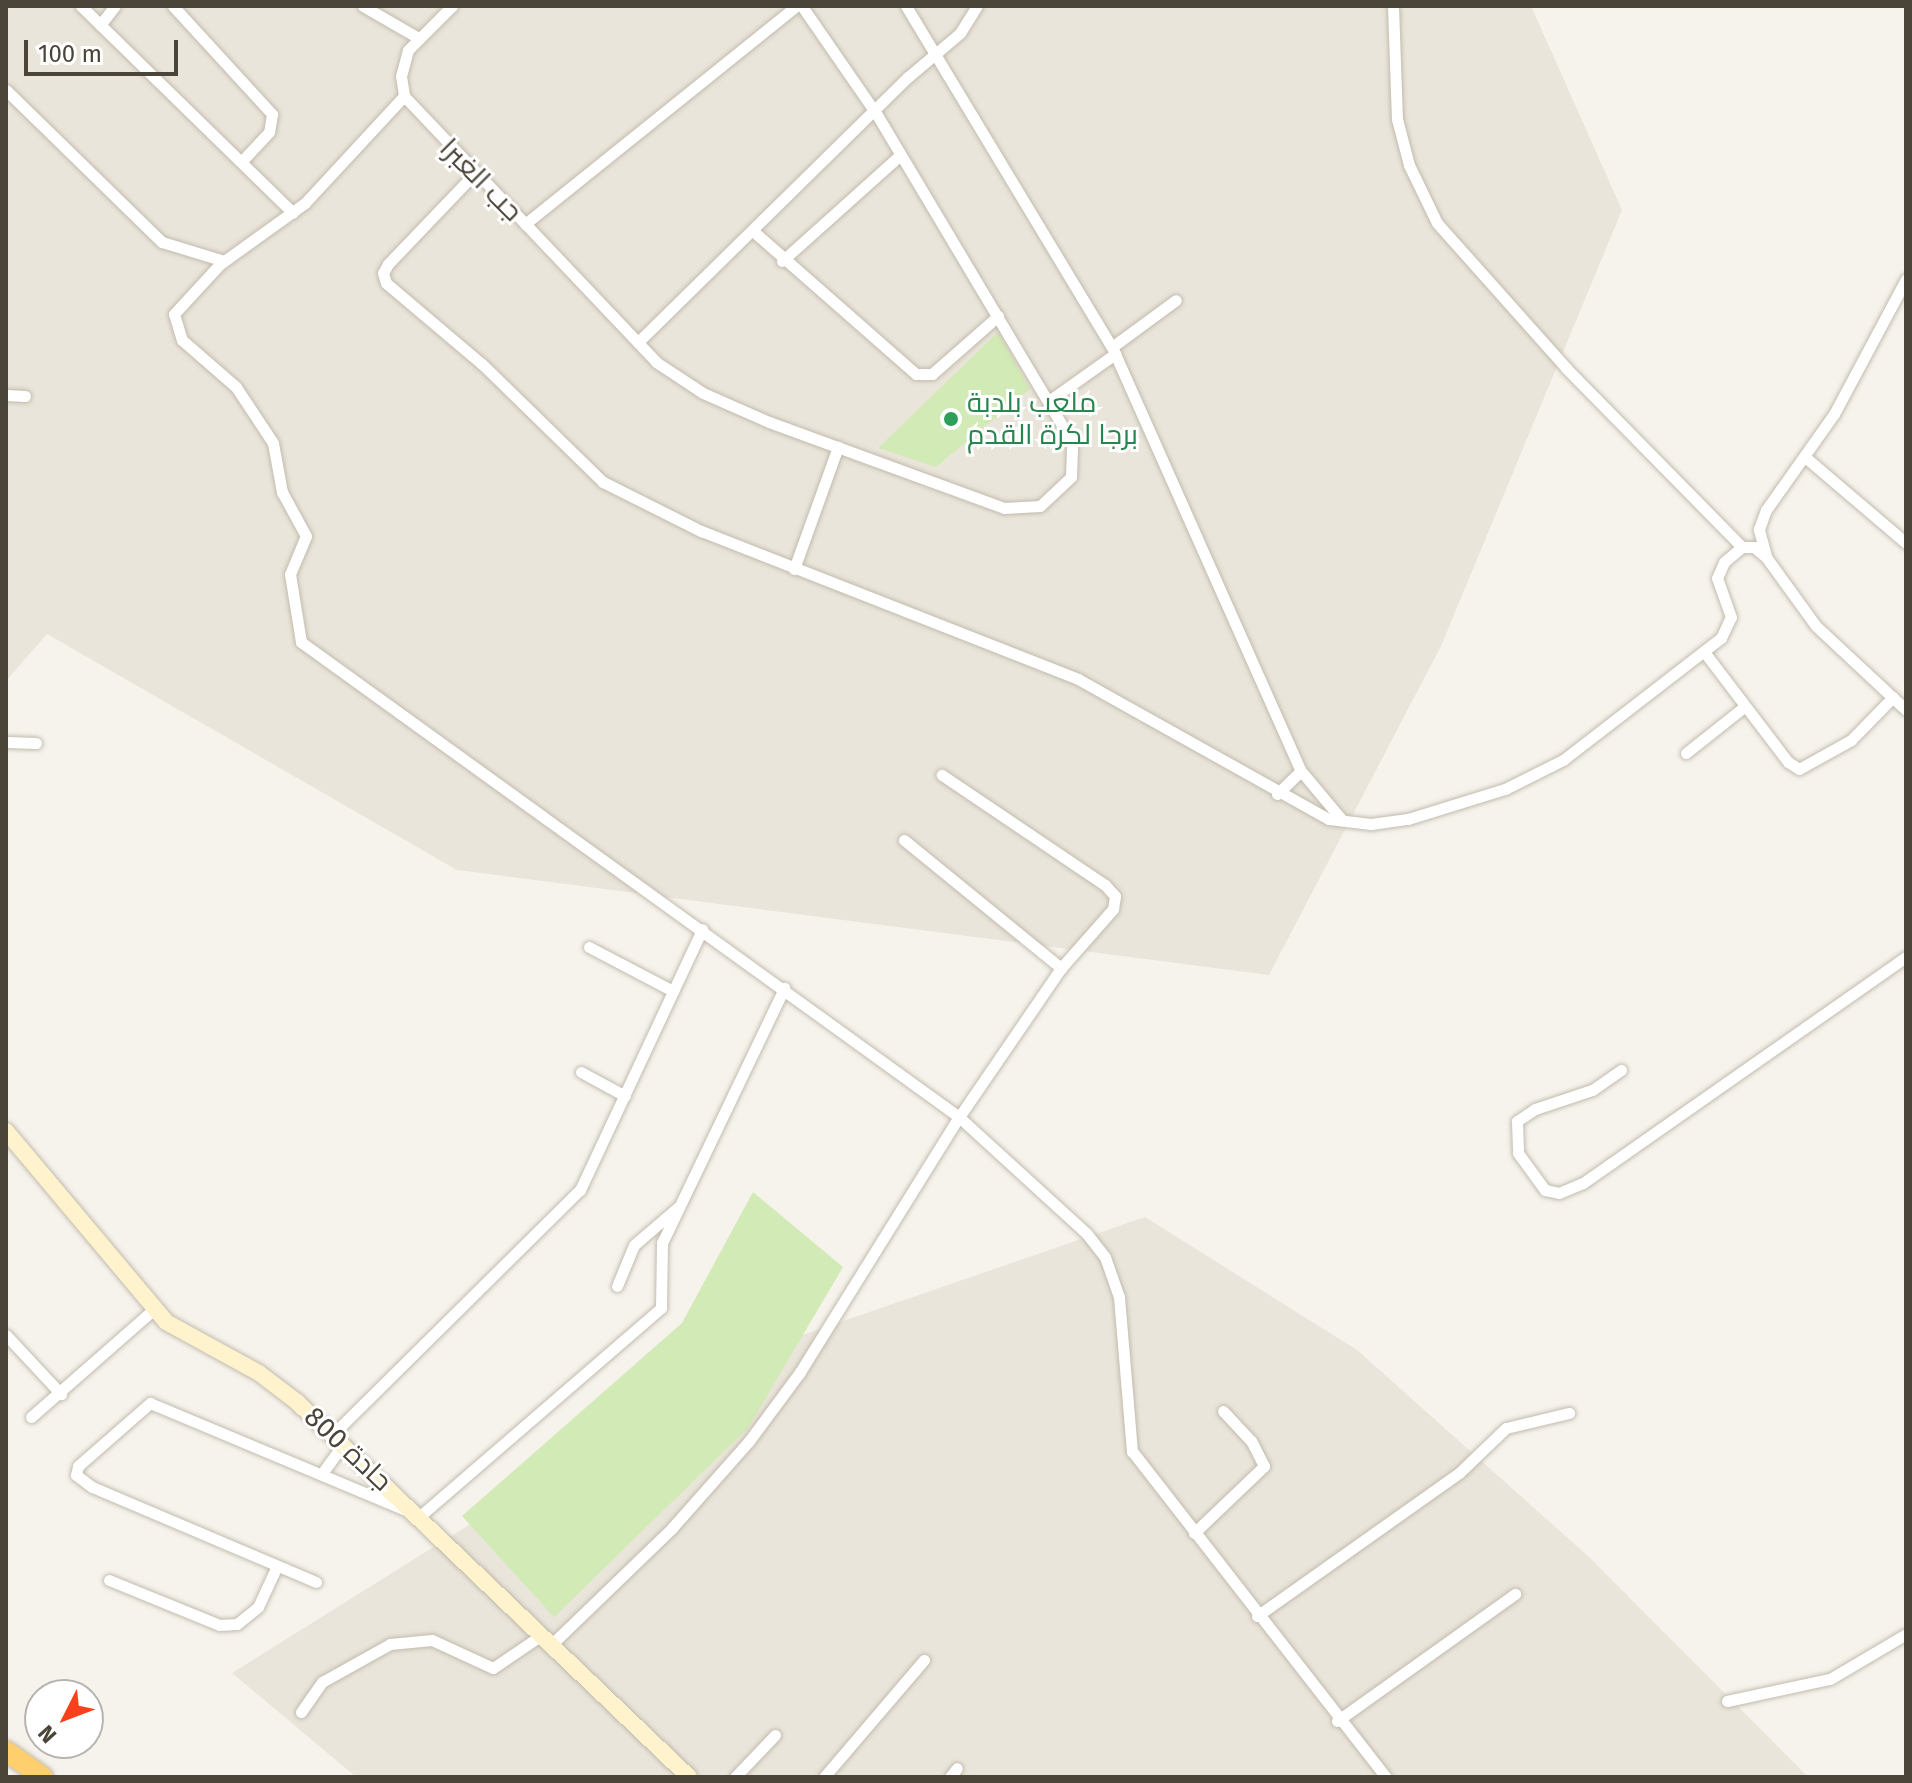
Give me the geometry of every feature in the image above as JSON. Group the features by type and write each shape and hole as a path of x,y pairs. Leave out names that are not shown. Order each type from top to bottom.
{"highway":[{"path":"6,1751 43,1777"}],"main road":[{"name":"جادة 800","path":"6,1131 154,1309 190,1337 259,1373 338,1439 689,1777"}],"street":[{"path":"81,6 293,213"},
{"path":"100,25 115,6"},
{"path":"173,6 272,114 269,132 242,161"},
{"path":"363,6 417,37"},
{"path":"452,6 417,37 404,63 404,96 293,213 224,261 184,298 173,324 182,340 236,387 273,443 282,492 306,536 290,574 301,642 959,1117 1059,1205 1105,1257 1117,1286 1124,1330 1130,1445 1337,1721 1386,1777"},
{"path":"525,224 799,6"},
{"name":"جب الغبرا","path":"404,96 474,174 656,362 703,393 838,447 980,501 1031,510 1061,492 1075,465 1072,442 1050,400 898,157 875,112 799,6"},
{"path":"906,6 1114,350 1301,771 1342,820"},
{"path":"638,342 960,33 977,6"},
{"path":"1393,6 1397,119 1409,165 1437,223 1566,368 1742,547 1754,547 1766,557 1816,626 1906,710"},
{"path":"6,90 162,242 224,261"},
{"path":"782,261 898,157"},
{"path":"474,174 388,264 386,283 482,364 612,489 794,569 1078,679 1277,794 1342,820 1371,824 1398,821 1505,789 1602,734 1705,653 1731,621 1719,572 1742,547"},
{"path":"753,231 782,261 920,376 932,374 998,316"},
{"path":"1766,557 1759,533 1762,519 1854,379 1906,279"},
{"path":"1050,400 1176,300"},
{"path":"6,395 25,396"},
{"path":"794,569 838,447"},
{"path":"1805,457 1906,543"},
{"path":"1705,653 1744,707 1799,769 1836,752 1893,697"},
{"path":"1686,753 1744,707"},
{"path":"6,742 36,743"},
{"path":"1277,794 1301,771"},
{"path":"301,1712 322,1682 390,1644 432,1640 493,1668 546,1640 672,1528 749,1441 800,1372 959,1117 1061,968 1113,909 1114,894 942,775"},
{"path":"904,840 1061,968"},
{"path":"323,1472 338,1439 580,1190 702,929"},
{"path":"589,947 673,991"},
{"path":"1621,1070 1592,1090 1535,1109 1517,1121 1518,1153 1545,1190 1559,1193 1583,1183 1906,957"},
{"path":"316,1582 92,1487 76,1475 78,1466 150,1403 323,1472 420,1516 661,1308 659,1250 784,988"},
{"path":"581,1072 625,1096"},
{"path":"617,1286 634,1245 683,1202"},
{"path":"31,1417 61,1394 154,1309"},
{"path":"6,1335 61,1394"},
{"path":"1194,1533 1264,1466 1251,1441 1223,1411"},
{"path":"1257,1616 1459,1473 1506,1428 1569,1413"},
{"path":"109,1580 219,1625 237,1624 258,1607 277,1566"},
{"path":"1337,1721 1515,1594"},
{"path":"1727,1701 1830,1679 1906,1634"},
{"path":"824,1777 924,1660"},
{"path":"735,1777 775,1735"}],"shaded area":[{"path":"6,6 1531,6 1622,210 1441,646 1269,975 457,870 47,634 6,681"},
{"path":"1145,1217 1357,1350 1589,1557 1808,1777 356,1777 232,1673 736,1358"}],"green space":[{"name":"ملعب بلدبة برجا لكرة القدم","path":"998,332 1030,389 936,467 878,448"},
{"path":"753,1192 843,1267 748,1428 554,1617 462,1516 682,1323"}],"place":[{"name":"ملعب بلدبة برجا لكرة القدم","path":"951,419"}]}
